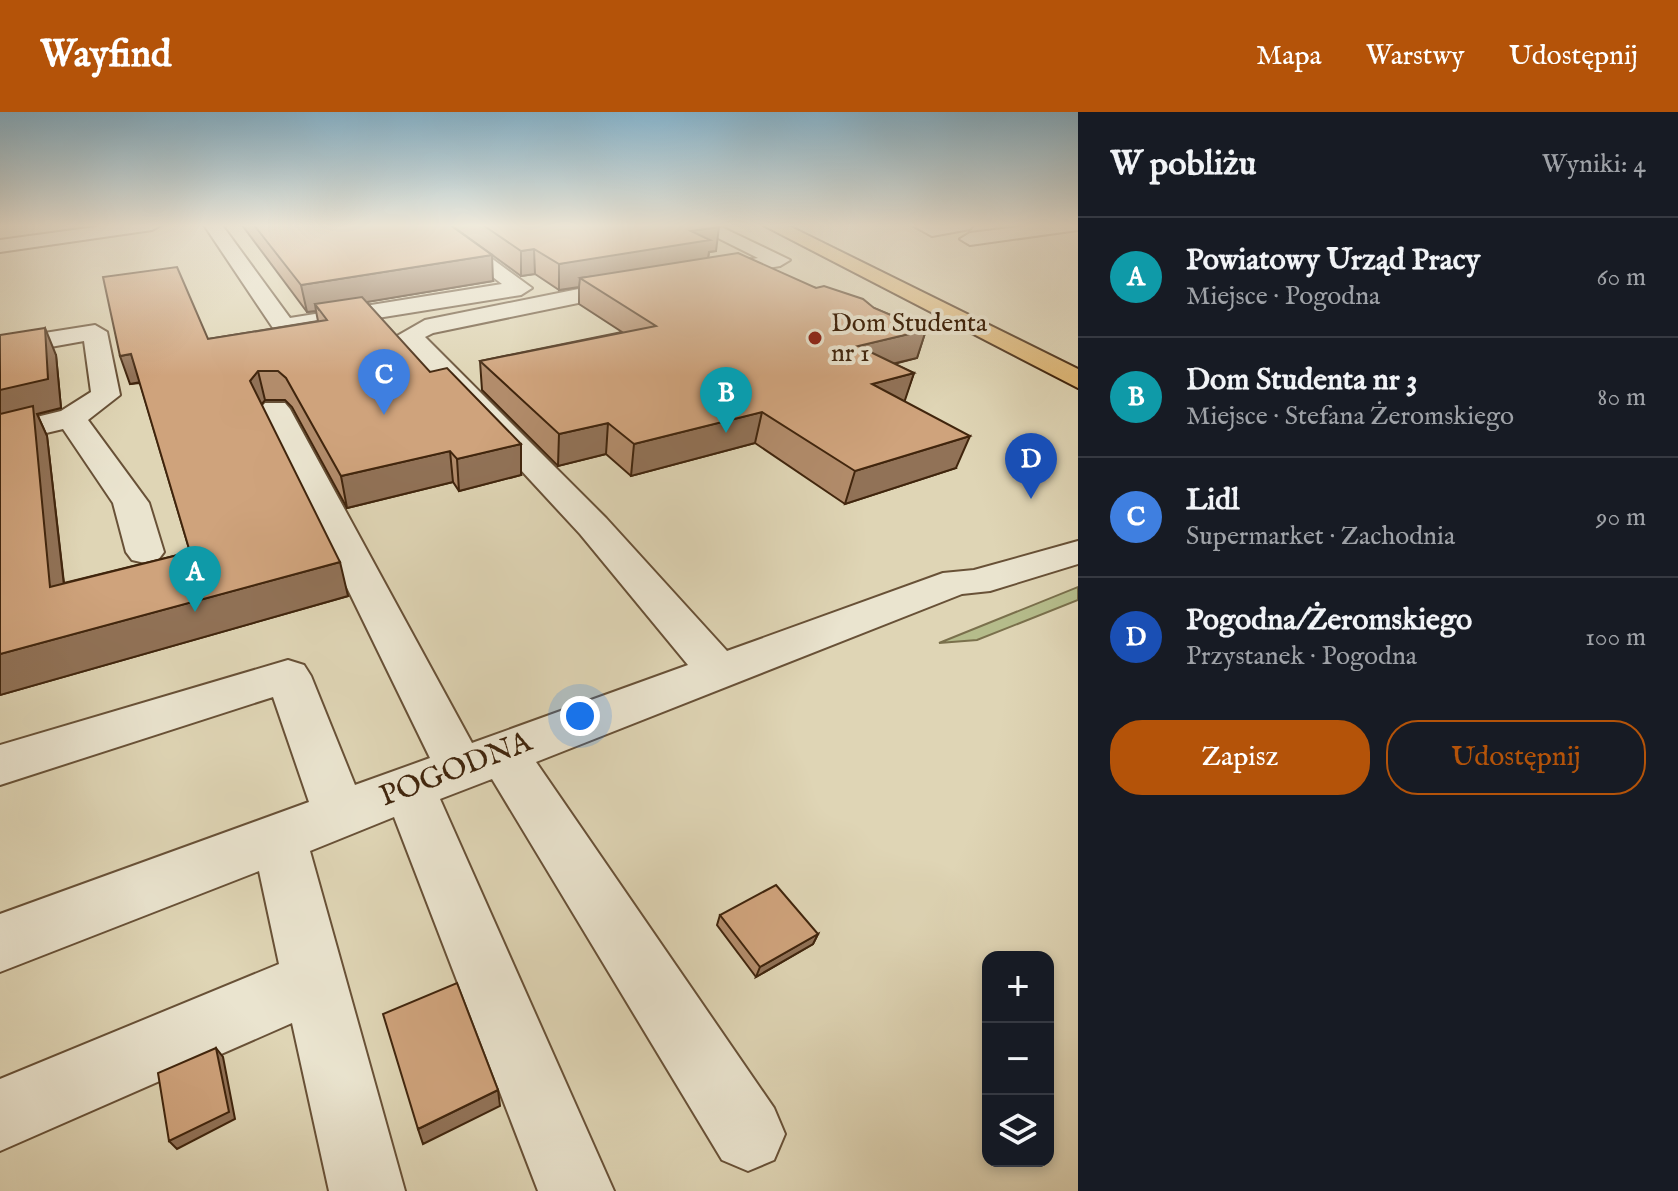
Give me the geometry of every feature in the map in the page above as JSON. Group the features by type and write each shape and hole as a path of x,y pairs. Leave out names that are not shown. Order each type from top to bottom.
{"main road":[{"path":"874,275 1078,380"}],"street":[{"path":"248,275 284,326 521,288 504,275"},
{"path":"548,278 558,284 639,275"},
{"path":"656,275 551,299 515,311 425,327 409,336 593,526 719,672"},
{"path":"0,348 95,332 106,395 71,418 0,435"},
{"path":"275,409 457,769 576,1191"},
{"path":"71,418 131,503 145,552"},
{"name":"POGODNA","path":"957,582 967,570 1078,523"},
{"name":"POGODNA","path":"0,943 957,582 976,582 1078,552"},
{"path":"0,765 288,676 340,815"},
{"path":"457,769 748,1134"},
{"path":"279,838 315,981 358,1188"},
{"path":"0,1115 315,981"}],"green space":[{"path":"1078,587 1078,600 977,640 939,643"}],"building":[{"path":"181,275 208,339 327,320 315,304 362,297 430,372 447,368 521,444 457,459 450,451 341,476 286,378 278,371 258,371 250,381 340,562 0,654 0,414 33,406 50,587 190,552 131,354 120,356 103,277"},
{"path":"293,275 362,275 301,285"},
{"path":"597,275 788,275 816,288 824,286 863,299 874,308 926,330 858,346 914,373 872,384 970,436 855,471 762,412 634,444 608,423 559,434 480,361 656,326 580,278"},
{"path":"45,328 48,379 0,390 0,335"},
{"path":"776,885 818,934 760,967 720,915"},
{"path":"457,983 498,1090 418,1129 383,1014"},
{"path":"216,1048 229,1112 169,1141 158,1073"}],"place":[{"name":"Dom Studenta nr 1","path":"815,338"},
{"name":"Lidl","path":"384,415"},
{"name":"Dom Studenta nr 3","path":"726,433"},
{"name":"Pogodna/Żeromskiego","path":"1031,499"},
{"name":"Powiatowy Urząd Pracy","path":"195,612"}]}
